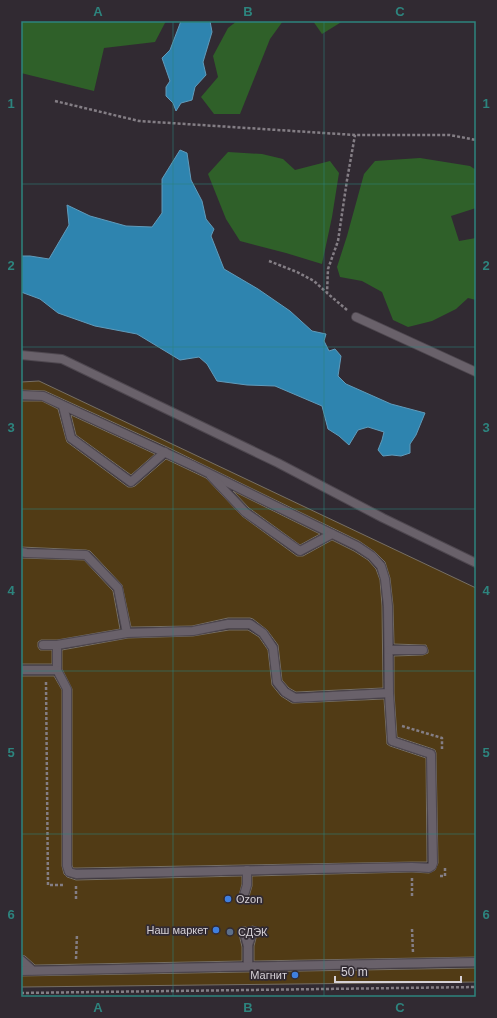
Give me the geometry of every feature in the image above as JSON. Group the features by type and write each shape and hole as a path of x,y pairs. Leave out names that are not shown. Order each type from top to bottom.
{"lane":[{"path":"356,317 476,372"},
{"path":"21,355 62,359 278,463 382,518 476,563"},
{"path":"21,395 42,396 165,452 357,546 372,556 381,566 385,579 387,600 389,693 392,741 431,754 432,866 429,868 412,867 76,874 69,872 67,866 67,689 57,670 57,645"},
{"path":"63,406 71,438 131,482 165,452"},
{"path":"208,473 245,512 300,551 332,534"},
{"path":"21,552 86,555 118,588 127,633"},
{"path":"43,645 57,645 127,633 193,631 228,624 250,624 263,633 273,648 277,682 285,692 295,698 389,693"},
{"path":"389,650 423,650"},
{"path":"21,670 57,670"},
{"path":"247,870 248,898"},
{"path":"248,932 248,966"},
{"path":"21,960 32,970"},
{"path":"21,971 476,962"}],"path":[{"path":"55,101 139,121 355,135 450,135 476,140"},
{"path":"327,292 328,269 338,241 355,135"},
{"path":"269,261 297,272 314,281 356,317"},
{"path":"46,670 48,885 69,884"},
{"path":"402,725 442,738 442,754"},
{"path":"412,867 412,896"},
{"path":"439,876 445,876 445,868"},
{"path":"412,929 413,963"},
{"path":"76,934 76,970"},
{"path":"21,993 476,987"}],"green space":[{"path":"21,21 166,21 155,42 104,48 94,91 21,73"},
{"path":"237,21 283,21 270,39 240,114 214,114 201,97 218,77 213,56 228,28"},
{"path":"313,21 343,21 322,34"},
{"path":"228,152 262,154 283,159 295,170 330,161 339,173 322,264 240,241 226,219 208,174"},
{"path":"420,158 470,166 476,170 476,208 451,216 459,241 476,238 476,300 468,298 456,309 432,321 408,327 393,320 382,292 362,281 340,277 337,267 364,174 375,161"}],"water":[{"path":"181,21 210,21 212,32 203,62 206,75 195,87 192,100 181,103 176,111 173,103 166,96 166,87 170,81 162,58 170,50"},
{"path":"180,150 187,153 191,180 202,201 206,219 214,229 211,236 224,269 258,289 290,311 312,331 326,334 324,341 329,351 335,349 341,356 338,376 346,384 391,404 425,413 416,435 410,444 410,453 401,456 383,456 378,450 384,432 368,427 358,430 349,445 328,429 322,406 275,386 247,385 217,381 207,364 199,357 180,360 137,334 95,326 58,313 40,299 21,292 21,256 49,259 69,225 67,205 90,216 126,226 152,227 162,213 162,179"}],"building":[{"path":"39,381 476,588 476,957 254,961 254,946 258,930 257,927 252,926 248,929 246,927 242,927 239,930 242,947 242,961 35,965 25,956 21,955 21,676 54,676 62,690 62,866 64,874 67,877 76,880 242,876 242,884 238,899 239,902 244,903 248,900 252,886 252,876 412,872 429,873 435,870 438,863 436,753 433,749 397,737 394,693 394,656 423,655 428,653 428,650 426,645 394,644 393,605 390,578 385,562 375,552 359,541 167,447 45,391 21,390 21,382"},
{"path":"21,401 42,401 58,409 67,442 128,487 135,486 166,459 206,478 242,516 297,556 303,556 332,540 368,560 376,569 380,580 382,606 383,688 296,692 289,688 282,680 278,645 267,630 253,619 228,618 192,626 131,627 122,585 90,551 21,547"},
{"path":"71,415 155,454 131,475 76,435"},
{"path":"233,491 320,534 300,545 249,508"},
{"path":"21,558 84,560 113,591 120,629 57,640 41,640 38,642 38,647 40,650 52,650 52,664 21,664"},
{"path":"229,630 248,630 259,637 268,650 272,685 281,696 292,703 384,699 387,744 426,758 427,862 73,868 72,689 62,669 62,650 128,638 193,636"},
{"path":"476,968 476,982 21,987 21,976"}],"place":[{"name":"Ozon","path":"228,899"},
{"name":"Наш маркет","path":"216,930"},
{"name":"СДЭК","path":"230,932"},
{"name":"Магнит","path":"295,975"}]}
